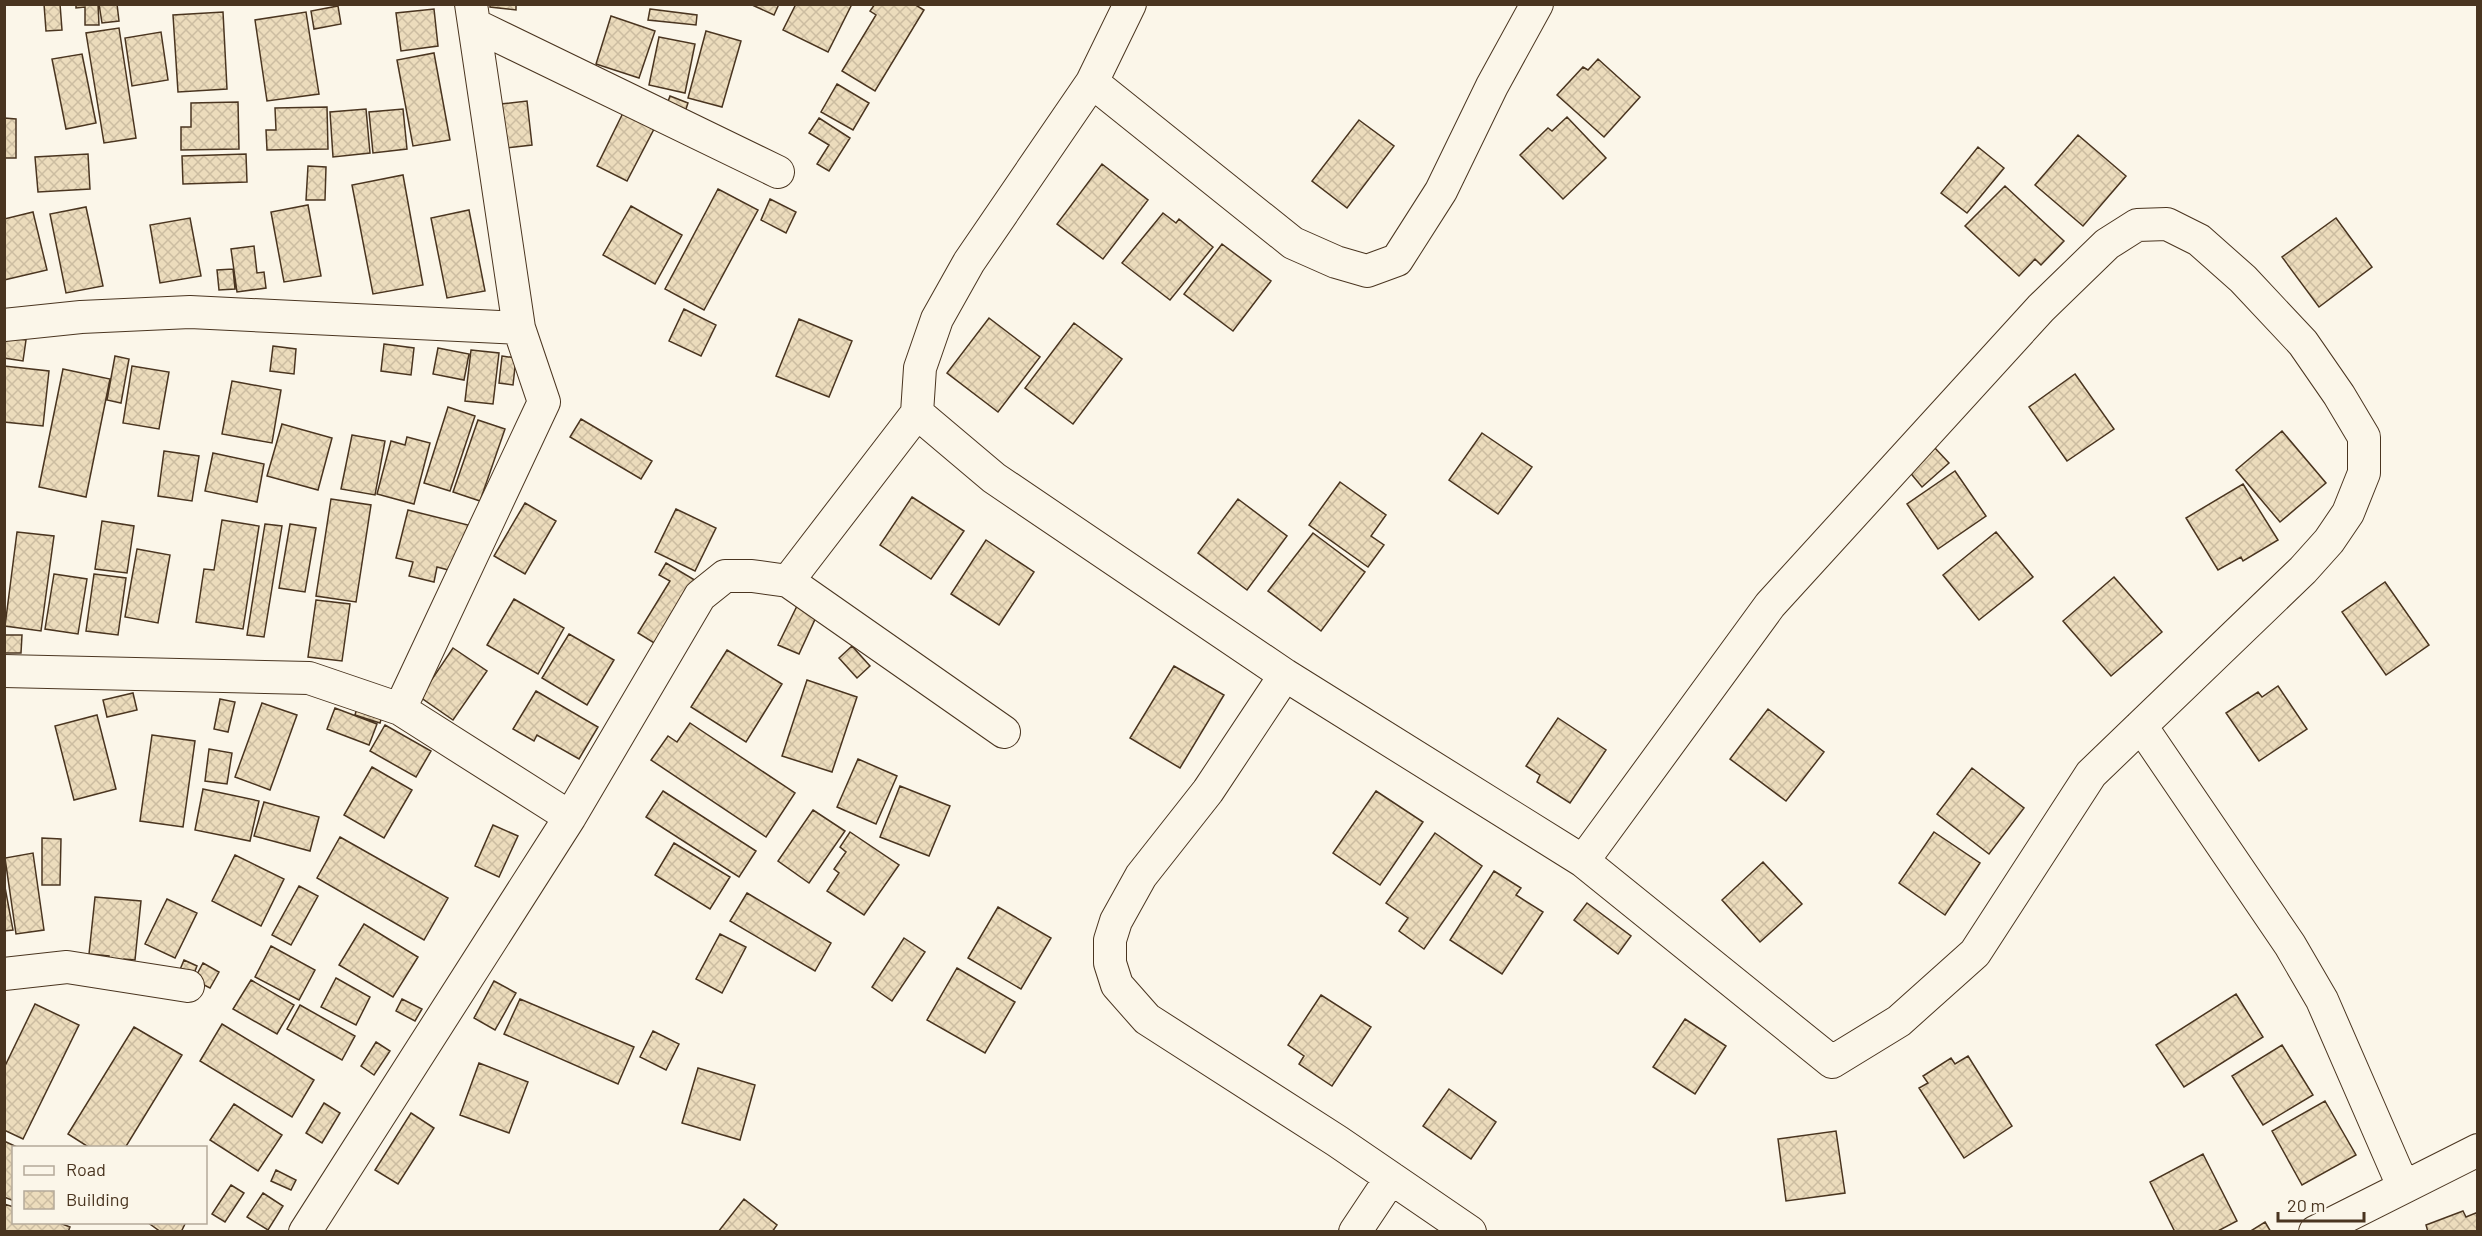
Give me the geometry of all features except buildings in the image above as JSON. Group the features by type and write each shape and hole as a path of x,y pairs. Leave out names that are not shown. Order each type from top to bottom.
{"street":[{"path":"788,581 917,413 920,368 937,319 969,262 1092,81 1130,4"},
{"path":"1092,81 1293,243 1336,262 1367,271 1397,260 1435,201 1492,86 1537,4"},
{"path":"473,15 778,172"},
{"path":"400,709 544,402 519,328 473,15"},
{"path":"917,413 994,478 1285,675 1583,861 1832,1062 1899,1021 1975,953 2091,774 2303,570 2329,542 2348,513 2364,473 2364,437 2339,395 2303,343 2243,279 2199,240 2167,224 2137,225 2107,244 1978,374 1770,605 1583,861"},
{"path":"4,325 81,317 190,312 519,328"},
{"path":"305,1232 570,817 700,596 725,576 752,576 788,581 1004,732"},
{"path":"4,671 309,678 400,709 570,817"},
{"path":"1285,675 1208,791 1141,876 1116,921 1110,940 1110,963 1117,985 1147,1019 1337,1141 1470,1232"},
{"path":"2141,726 2290,945 2322,1000 2403,1186"},
{"path":"4,974 67,967 188,986"},
{"path":"2315,1232 2478,1150"},
{"path":"1355,1232 1391,1178"}]}
